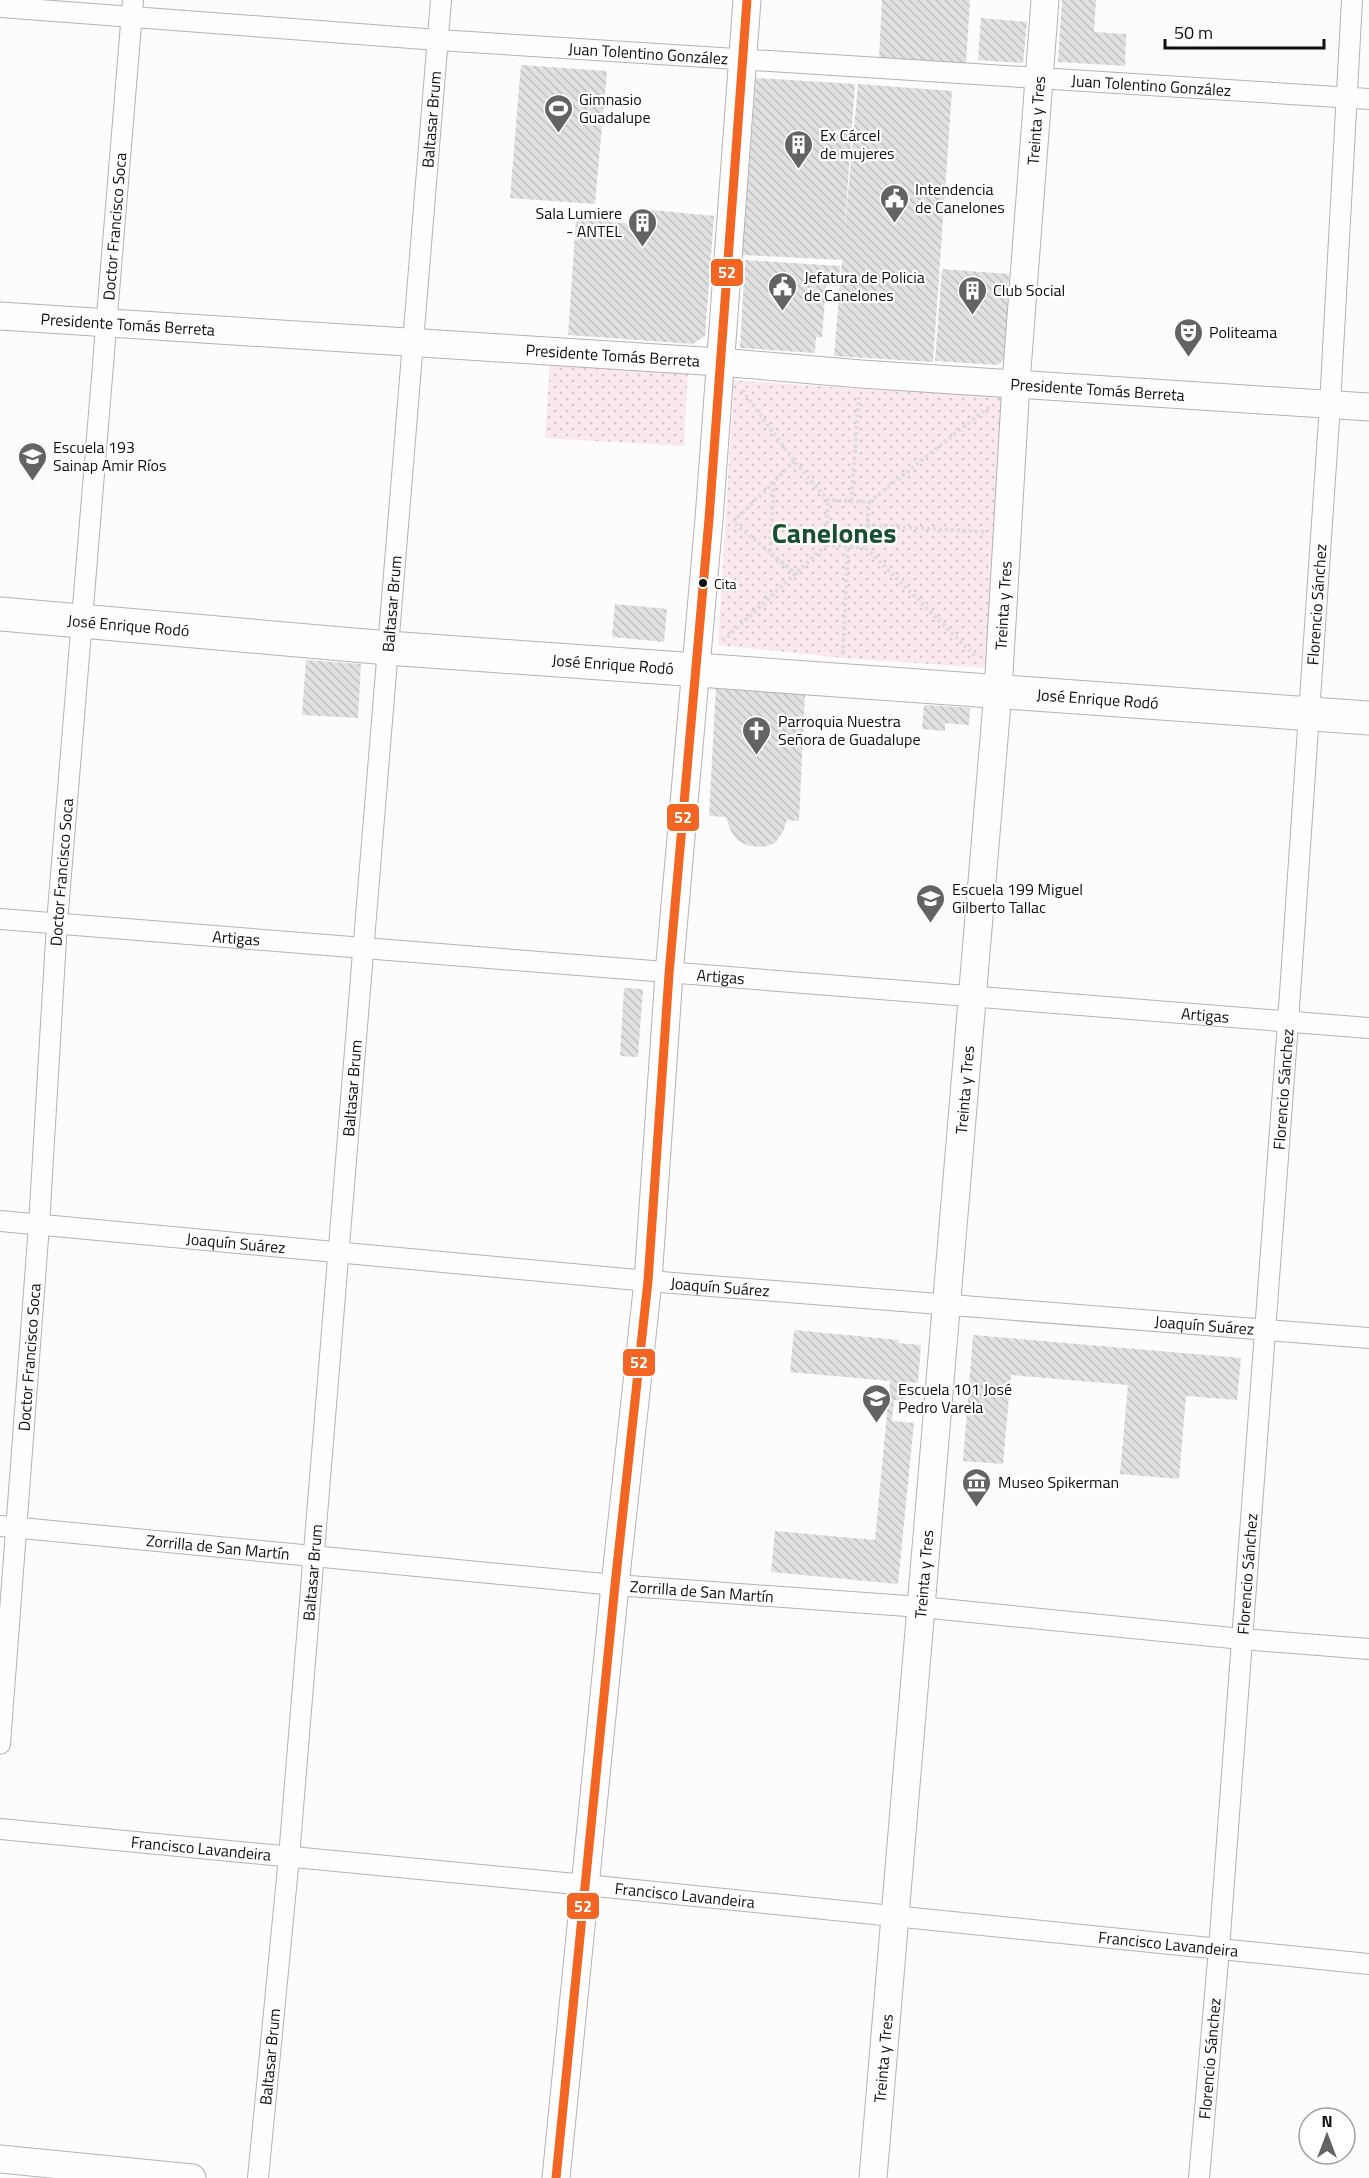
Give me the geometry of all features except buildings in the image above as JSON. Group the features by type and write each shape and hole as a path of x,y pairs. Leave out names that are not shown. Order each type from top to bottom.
{"highway":[{"name":"José Enrique Rodó","path":"0,614 388,648 1369,718"}],"street":[{"name":"Baltasar Brum","path":"258,2178 288,1857 441,0"},
{"path":"556,2178 615,1585 648,1281 669,974 709,519 747,0"},
{"name":"Treinta y Tres","path":"873,2178 998,691 1016,383 1045,0"},
{"name":"Florencio Sánchez","path":"1199,2178 1219,1950 1288,1023 1330,405 1352,0"},
{"name":"Juan Tolentino González","path":"0,7 133,8 438,40 1369,99"},
{"name":"Doctor Francisco Soca","path":"0,1744 8,1526 39,1224 57,923 133,8"},
{"name":"Presidente Tomás Berreta","path":"0,316 1369,407"},
{"name":"Artigas","path":"0,919 1369,1028"},
{"name":"Joaquín Suárez","path":"0,1221 648,1281 1369,1338"},
{"name":"Zorrilla de San Martín","path":"8,1526 615,1585 921,1607 1242,1639 1369,1649"},
{"name":"Francisco Lavandeira","path":"0,1829 1369,1964"},
{"path":"0,2159 192,2178"}],"path":[{"path":"718,645 825,545 828,500 794,461 719,362"},
{"path":"851,501 861,374"},
{"path":"828,500 869,502 1016,383"},
{"path":"794,461 733,522 796,574"},
{"path":"774,482 770,553 796,574"},
{"path":"866,548 869,502"},
{"path":"867,525 1007,534"},
{"path":"825,545 866,548 988,668 998,691"},
{"path":"843,658 848,547"},
{"path":"718,645 719,634"},
{"path":"718,645 729,646"}],"shaded area":[{"path":"550,363 688,371 684,446 545,438"},
{"path":"734,380 860,389 1002,395 988,668 843,658 718,645"}],"transit line":[{"name":"52","path":"556,2178 615,1585 648,1281 669,974 709,519 747,0"}],"place":[{"name":"Gimnasio Guadalupe","path":"558,134"},
{"name":"Ex Cárcel de mujeres","path":"799,170"},
{"name":"Intendencia de Canelones","path":"894,224"},
{"name":"Sala Lumiere - ANTEL","path":"643,248"},
{"name":"Jefatura de Policia de Canelones","path":"783,312"},
{"name":"Club Social","path":"972,316"},
{"name":"Politeama","path":"1188,358"},
{"name":"Escuela 193 Sainap Amir Ríos","path":"32,482"},
{"name":"Cita","path":"703,583"},
{"name":"Parroquia Nuestra Señora de Guadalupe","path":"757,756"},
{"name":"Escuela 199 Miguel Gilberto Tallac","path":"931,924"},
{"name":"Escuela 101 José Pedro Varela","path":"877,1424"},
{"name":"Museo Spikerman","path":"977,1508"}],"district":[{"name":"Canelones","path":"834,532"}]}
